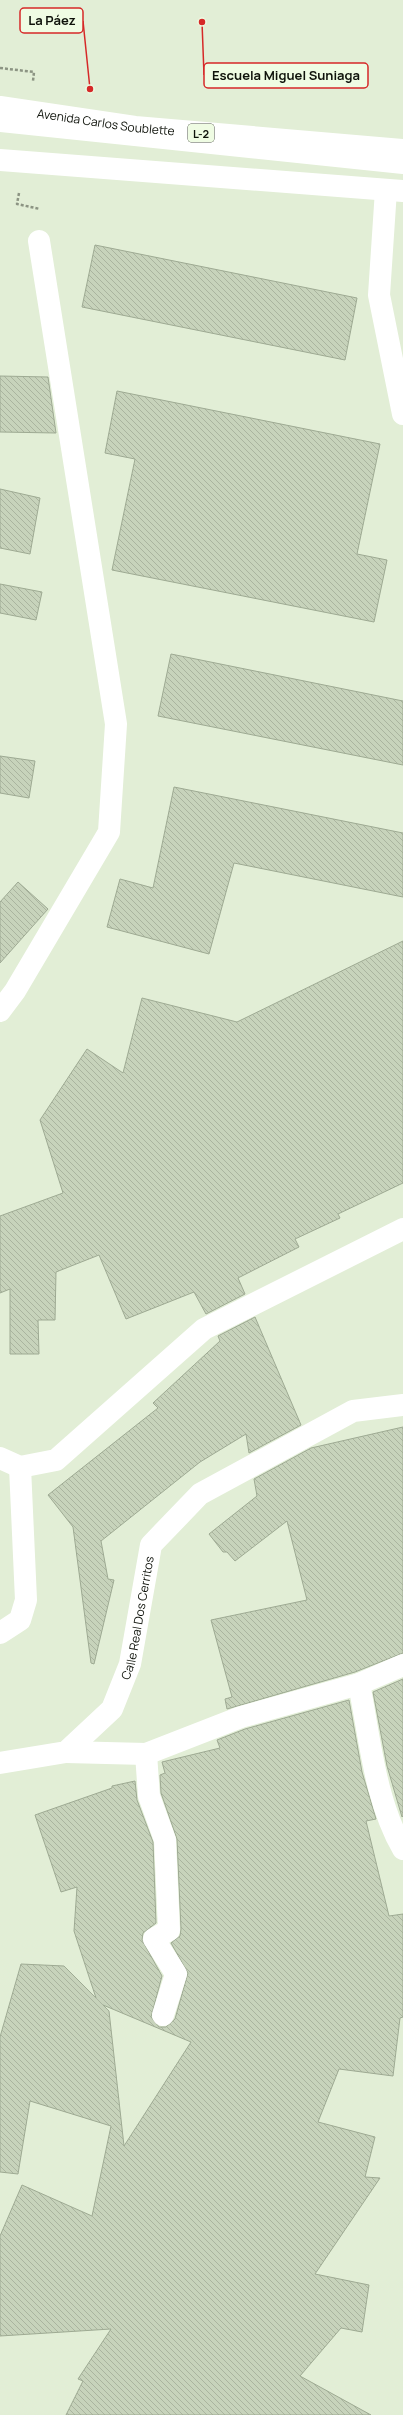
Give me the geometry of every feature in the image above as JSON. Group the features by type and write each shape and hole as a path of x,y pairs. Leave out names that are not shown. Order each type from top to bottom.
{"street":[{"name":"Avenida Carlos Soublette","path":"0,107 135,127 403,150"},
{"path":"0,160 394,191 379,295 402,408"},
{"path":"0,1010 15,991 109,832 116,724 39,241"},
{"path":"0,1458 20,1466 56,1460 204,1329 403,1229"},
{"name":"Calle Real Dos Cerritos","path":"66,1752 112,1709 130,1664 151,1545 200,1494 353,1411 403,1405"},
{"path":"0,1633 20,1620 26,1600 20,1466"},
{"path":"0,1763 66,1752 146,1754 241,1717 359,1684 403,1665"},
{"path":"359,1684 382,1797 392,1831 403,1849"},
{"path":"146,1754 149,1796 165,1840 169,1930 154,1939 176,1974 163,2015"}],"lane":[{"path":"0,124 403,166"}],"path":[{"path":"0,68 34,72"}],"building":[{"path":"95,245 357,298 345,360 82,307"},
{"path":"0,376 48,377 56,433 0,432"},
{"path":"117,391 380,444 357,554 387,560 374,622 112,570 135,459 105,453"},
{"path":"0,489 40,498 30,554 0,548"},
{"path":"0,584 42,592 36,620 0,613"},
{"path":"171,654 403,701 403,765 158,716"},
{"path":"0,756 35,761 29,798 0,793"},
{"path":"174,787 403,833 403,897 234,863 209,954 107,927 120,879 153,888"},
{"path":"18,882 48,909 0,963 0,902"},
{"path":"403,941 403,1183 338,1214 340,1218 295,1239 299,1247 238,1278 245,1294 206,1314 194,1292 126,1319 99,1255 56,1272 55,1320 38,1320 39,1354 10,1354 10,1289 0,1293 0,1216 63,1193 40,1120 87,1049 123,1073 142,998 237,1022"},
{"path":"255,1317 301,1425 249,1453 246,1434 200,1462 101,1541 108,1579 114,1580 94,1664 91,1663 73,1527 48,1495 158,1408 153,1403 220,1341 218,1336"},
{"path":"403,1427 403,1653 355,1672 227,1709 225,1699 232,1697 211,1620 307,1600 287,1521 235,1561 227,1552 223,1552 209,1534 257,1496 254,1479 311,1448"},
{"path":"403,1679 402,1817 387,1766 373,1692"},
{"path":"349,1700 362,1772 376,1819 366,1821 389,1916 403,1914 403,2017 400,2018 393,2076 339,2069 318,2122 375,2137 365,2177 380,2178 315,2274 369,2285 362,2332 341,2328 300,2376 371,2415 66,2415 83,2381 78,2379 111,2329 0,2336 0,2236 22,2185 92,2216 111,2126 30,2101 18,2174 0,2172 0,2037 21,1964 64,1966 96,1998 74,1931 77,1887 61,1892 35,1815 112,1788 112,1786 135,1781 137,1800 153,1842 156,1923 143,1933 142,1940 162,1976 151,2017 159,2027 166,2027 175,2019 188,1973 171,1943 180,1936 181,1929 177,1839 161,1793 160,1775 165,1773 162,1762 220,1748 217,1740 245,1729","holes":["103,2005 191,2042 124,2146 109,2011"]}],"place":[{"name":"Escuela Miguel Suniaga","path":"202,22"},
{"name":"La Páez","path":"90,89"}]}
